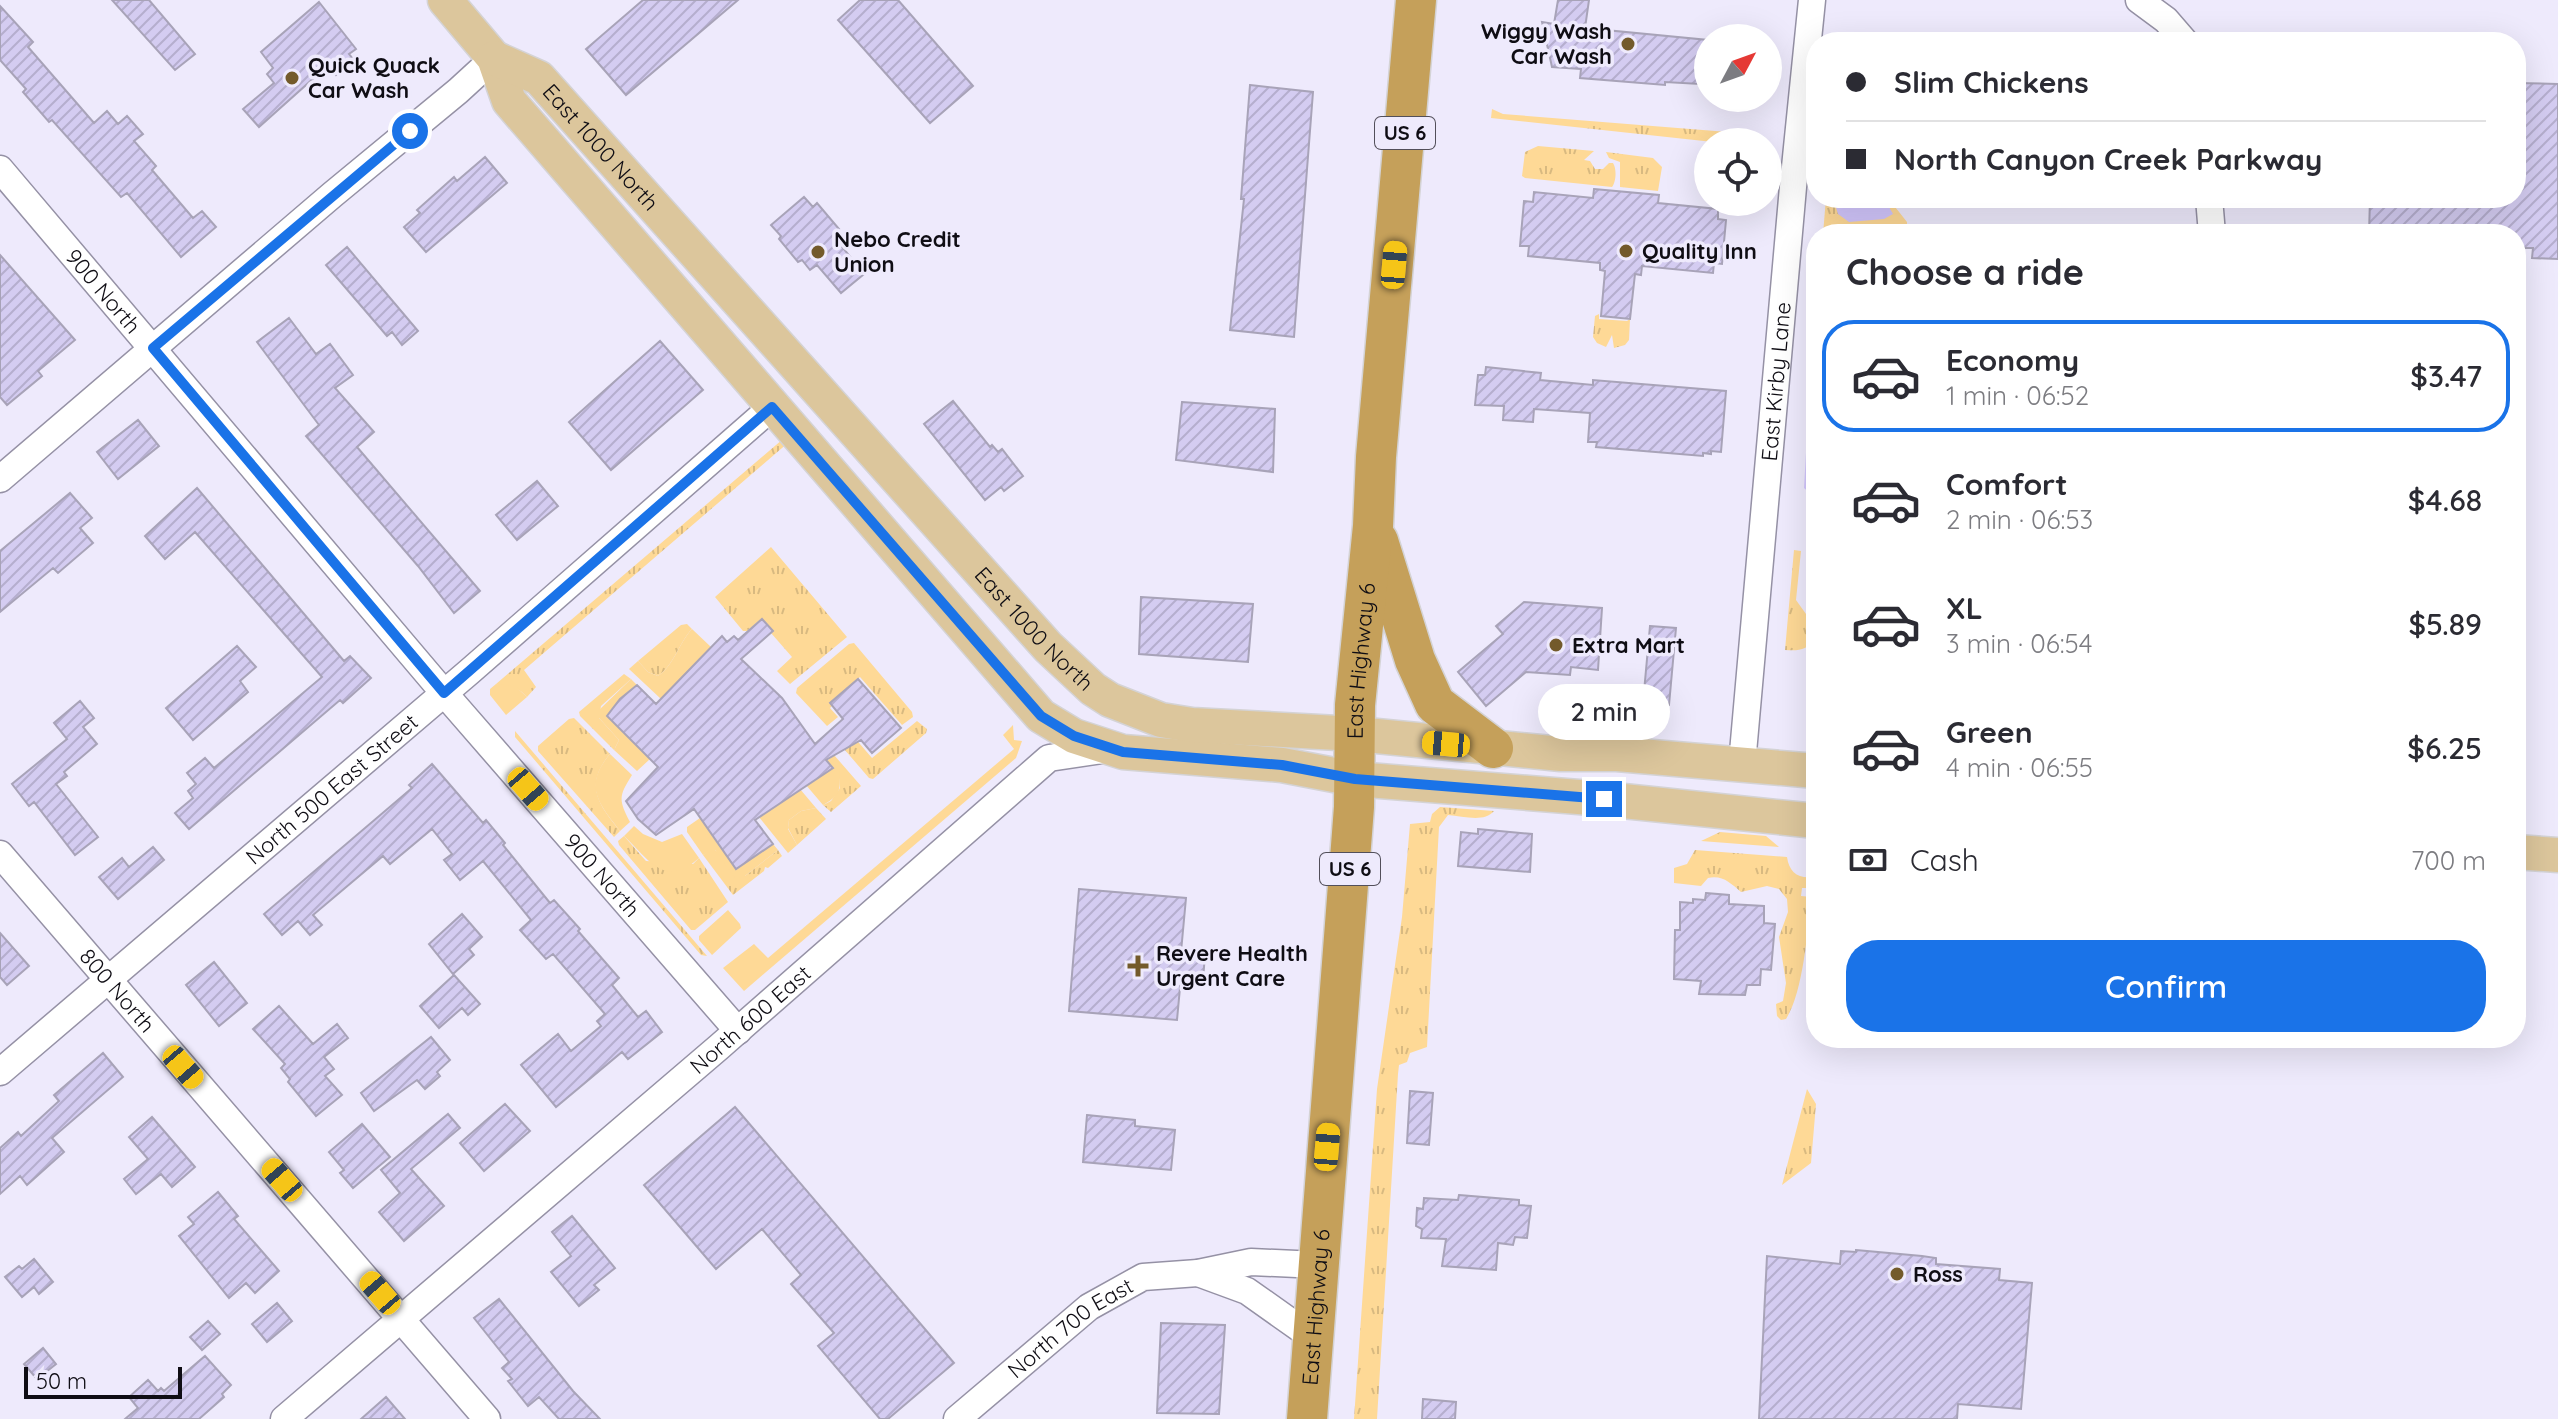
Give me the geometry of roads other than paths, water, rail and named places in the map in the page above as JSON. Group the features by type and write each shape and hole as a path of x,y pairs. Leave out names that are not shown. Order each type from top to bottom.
{"highway":[{"name":"East Highway 6","path":"1307,1419 1355,779 1356,695 1373,526 1376,457 1416,0"},
{"path":"1373,526 1415,660 1435,704 1493,748"}],"main road":[{"path":"445,0 494,58"},
{"name":"East 1000 North","path":"494,58 509,101 1041,716 1074,736 1109,749 1282,765 1355,779 1604,799 1806,820"},
{"name":"East 1000 North","path":"494,58 539,78 1048,647 1093,689 1110,700 1161,720 1192,725 1356,734 1493,748 1806,770"},
{"path":"660,275 677,278 695,288 772,371 788,378 803,375"},
{"path":"772,407 792,403 805,405 864,469 901,497 922,506"},
{"path":"1604,799 1635,784 1728,790 1741,780 1742,764"},
{"path":"2526,853 2558,855"}],"street":[{"name":"East Kirby Lane","path":"1809,32 1812,0"},
{"path":"2139,0 2176,32"},
{"path":"0,479 494,58"},
{"name":"East Kirby Lane","path":"1742,764 1806,60"},
{"name":"900 North","path":"0,169 444,693 738,1031"},
{"name":"North 500 East Street","path":"0,1072 444,693 772,407"},
{"path":"1041,716 1049,758 1079,756 1109,749"},
{"name":"North 600 East","path":"284,1419 738,1031 1049,758"},
{"name":"800 North","path":"0,854 487,1419"},
{"name":"North 700 East","path":"957,1419 1100,1299 1143,1277 1198,1273 1251,1262 1318,1265"},
{"name":"North 700 East","path":"1198,1273 1247,1291 1312,1337"}],"place":[{"name":"Wiggy Wash Car Wash","path":"1628,44"},
{"name":"Quick Quack Car Wash","path":"292,78"},
{"name":"Quality Inn","path":"1626,251"},
{"name":"Nebo Credit Union","path":"818,252"},
{"name":"Extra Mart","path":"1556,645"},
{"name":"Revere Health Urgent Care","path":"1138,966"},
{"name":"Ross","path":"1897,1274"}]}
